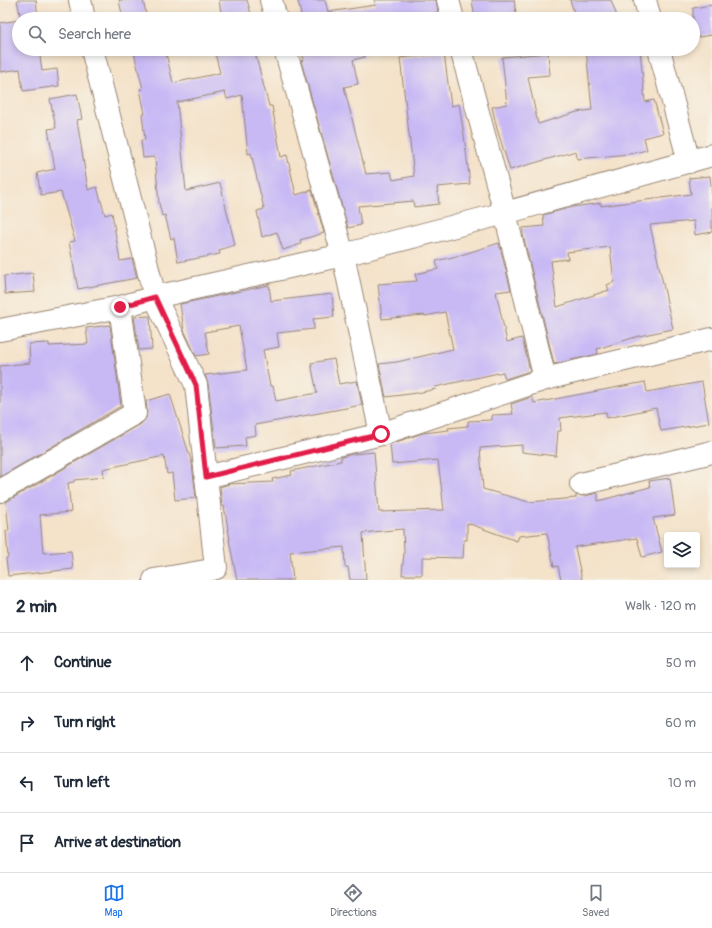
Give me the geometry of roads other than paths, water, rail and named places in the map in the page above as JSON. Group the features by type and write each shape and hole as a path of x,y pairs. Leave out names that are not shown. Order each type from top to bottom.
{"street":[{"path":"80,0 83,12"},
{"path":"271,0 274,12"},
{"path":"448,0 451,12"},
{"path":"645,0 648,12"},
{"path":"94,56 155,297 196,385 216,568 154,580"},
{"path":"287,56 343,255 381,434"},
{"path":"463,56 505,213 545,379"},
{"path":"661,56 689,162"},
{"path":"0,330 120,307 155,297 343,255 505,213 712,155"},
{"path":"0,491 135,413 120,307"},
{"path":"206,477 381,434 545,379 712,339"},
{"path":"581,484 712,452"}]}
